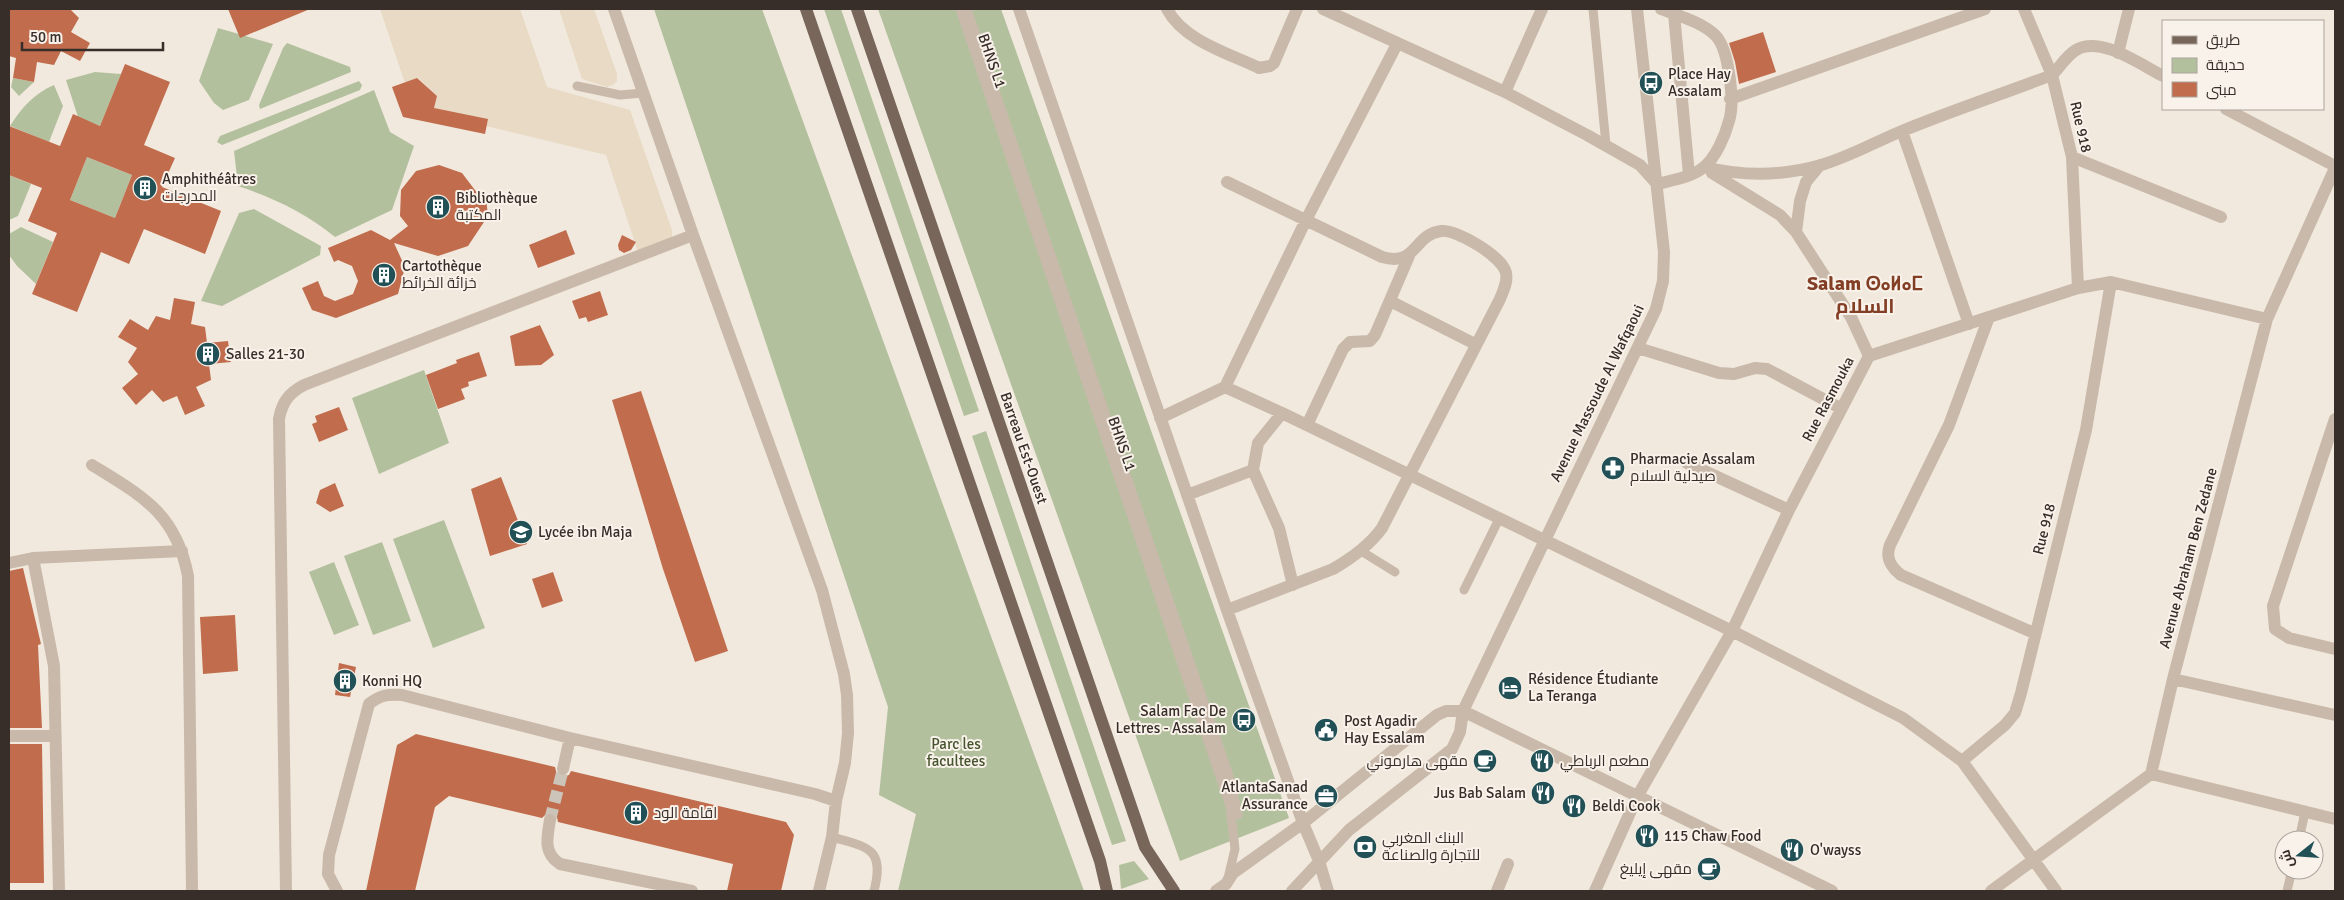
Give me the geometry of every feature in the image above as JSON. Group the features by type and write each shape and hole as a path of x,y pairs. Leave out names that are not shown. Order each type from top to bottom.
{"main road":[{"path":"806,9 1100,861 1107,891"},
{"name":"Barreau Est-Ouest","path":"857,9 1145,847 1174,891"}],"street":[{"path":"614,9 693,235 822,590 839,648 847,695 848,733 845,763 836,801 832,837 820,891"},
{"path":"1019,9 1227,610 1303,823 1319,861 1328,891"},
{"path":"1167,9 1181,28 1259,68 1274,63 1298,9"},
{"path":"1323,9 1505,92 1640,165 1657,184 1689,175 1704,167 1716,151 1730,119 1730,74 1722,44 1708,30 1661,9"},
{"path":"1505,92 1542,9"},
{"name":"Avenue Massoude Al Wafqaoui","path":"1292,891 1349,830 1452,749 1460,732 1463,710 1656,309 1663,281 1664,252 1637,9"},
{"path":"1730,99 1985,9"},
{"name":"Rue 918","path":"2024,9 2052,76 2072,157 2078,288"},
{"path":"2118,53 2129,9"},
{"path":"1674,14 1689,175"},
{"path":"1160,418 1225,387 1306,220 1397,44"},
{"path":"1704,167 1727,173 1750,174 1778,173 1820,166 1902,131 2052,76 2068,56 2078,49 2089,46 2105,47 2162,75"},
{"path":"2228,110 2335,167"},
{"path":"1902,131 1969,324"},
{"path":"2072,157 2221,217"},
{"path":"1796,232 1800,201 1806,182 1820,166"},
{"path":"1704,167 1780,215 1796,232 1851,317 1869,356"},
{"name":"Avenue Abraham Ben Zedane","path":"2151,774 2173,679 2267,319 2335,167"},
{"path":"1227,182 1382,257 1394,260 1410,256"},
{"path":"1227,610 1333,569 1361,551 1374,539 1382,528 1506,284 1504,266 1496,257 1453,233 1443,231 1426,237 1410,256 1370,341 1350,342 1343,349 1307,425"},
{"path":"286,891 279,419 286,399 304,385 693,235"},
{"name":"Rue 918","path":"1962,761 2005,725 2015,713 2086,430 2111,282"},
{"name":"Rue Rasmouka","path":"1595,891 1638,797 1732,631 1789,510 1840,408 1869,356 2078,288 2111,282 2267,319"},
{"path":"1390,300 1475,344"},
{"path":"1989,318 1949,425 1890,545 1888,557 1890,564 1901,575 2034,633"},
{"path":"1638,348 1719,373 1734,374 1755,368 1767,369 1840,408"},
{"path":"1225,387 1732,631 1903,718 1962,761 2056,891"},
{"path":"1282,413 1258,444 1253,470 1279,528 1293,585"},
{"path":"2335,419 2274,606 2273,621 2275,629 2289,638 2335,649"},
{"path":"1687,463 1789,510"},
{"path":"92,466 142,496 156,508 168,523 182,551 188,576 192,891"},
{"path":"1187,495 1253,470"},
{"path":"9,563 33,558 182,551"},
{"path":"33,558 54,666 59,891"},
{"path":"2173,679 2335,715"},
{"path":"337,891 328,874 329,855 369,704 379,697 388,694 815,794 836,801"},
{"path":"1226,886 1437,716 1446,712 1463,710 1832,891"},
{"path":"9,736 55,736"},
{"path":"563,769 570,738"},
{"path":"1991,891 2151,774 2335,819"},
{"path":"550,820 547,848 549,855 560,864 692,891"},
{"path":"1497,891 1508,864"}],"lane":[{"name":"BHNS L1","path":"960,9 1230,806 1235,849 1226,886"},
{"name":"BHNS L1","path":"967,9 1229,776 1236,803 1240,846 1226,886"},
{"path":"1593,9 1606,145"},
{"path":"577,86 620,95 643,93"},
{"path":"1464,590 1499,519"},
{"path":"1361,551 1396,572"},
{"path":"2301,830 2305,812"},
{"path":"832,837 869,849 875,855 878,864 878,877 874,891"}],"green space":[{"name":"Parc les facultees","path":"654,9 762,9 1084,891 898,891 916,814 879,795 888,707"},
{"path":"824,9 841,9 979,411 964,416"},
{"path":"878,9 1001,9 1289,818 1180,861"},
{"path":"218,28 273,44 249,100 223,110 214,103 199,81"},
{"path":"287,43 350,67 351,72 260,109 259,105 283,48"},
{"path":"95,72 121,74 100,126 78,117 66,80"},
{"path":"13,78 34,82 19,96 11,87"},
{"path":"359,81 362,85 360,90 222,145 217,142 220,136"},
{"path":"54,85 63,106 49,142 10,126 29,102 41,92"},
{"path":"374,90 390,132 414,146 392,210 335,237 324,228 289,207 238,186 234,151"},
{"path":"87,157 132,175 115,218 70,200"},
{"path":"9,175 31,184 18,216 9,220"},
{"path":"254,209 321,246 320,255 222,306 201,301 239,213"},
{"path":"21,227 53,242 36,284 17,266 9,255 9,234"},
{"path":"424,370 449,443 379,474 352,398"},
{"path":"986,431 1126,841 1112,845 972,436"},
{"path":"444,520 485,628 433,648 393,539"},
{"path":"382,542 411,621 373,635 344,556"},
{"path":"334,562 359,625 334,635 309,572"},
{"path":"1134,861 1149,879 1121,889 1119,865"}],"shaded area":[{"path":"380,9 520,9 547,87 630,110 672,230 672,237 638,252 606,155 486,126 434,108 437,96 418,78 405,83"},
{"path":"559,9 594,9 617,74 617,81 613,85 607,87 582,79"}],"building":[{"path":"9,9 70,9 79,18 71,32 90,43 80,61 61,51 54,65 37,62 34,82 13,78 16,58 9,56"},
{"path":"228,9 310,9 240,38"},
{"path":"1763,32 1776,72 1739,84 1729,43"},
{"name":"Amphithéâtres المدرجات","path":"125,64 170,82 144,145 175,158 162,187 221,211 205,254 144,229 129,264 101,252 77,312 32,294 57,233 28,221 42,188 9,175 9,126 60,146 73,114 100,126","holes":["87,157 132,175 115,218 70,200"]},
{"path":"417,78 437,96 434,108 488,119 485,134 403,117 392,87"},
{"path":"439,165 462,173 481,198 486,198 488,216 468,246 438,256 394,243 405,267 398,294 336,318 312,310 302,288 318,281 324,296 335,301 353,294 358,281 352,266 338,260 334,262 328,248 371,230 390,240 408,226 400,216 401,190 416,171"},
{"path":"566,230 575,254 538,268 529,245"},
{"path":"622,235 636,242 631,250 624,253 619,250 618,245"},
{"path":"600,291 608,315 588,322 586,317 579,319 572,301"},
{"name":"Salles 21-30","path":"174,298 195,302 191,324 205,327 207,343 228,341 231,362 209,364 211,380 196,387 205,406 185,415 177,396 163,402 152,390 136,405 122,388 138,374 128,362 137,348 118,337 130,319 148,330 156,316 170,320"},
{"path":"540,325 554,355 541,365 515,366 510,336"},
{"path":"479,352 487,376 468,382 469,386 461,389 465,399 438,409 426,375 457,363 456,360"},
{"path":"641,391 728,651 695,662 663,569 612,400"},
{"path":"339,407 348,430 319,442 312,424 317,422 315,416"},
{"path":"501,477 527,544 490,556 471,489"},
{"path":"335,483 344,506 330,512 316,503 320,490"},
{"path":"23,568 41,644 38,645 42,728 9,728 9,571"},
{"path":"553,572 563,601 542,608 532,579"},
{"path":"235,615 238,671 203,674 200,617"},
{"name":"Konni HQ","path":"339,663 356,667 350,697 335,695"},
{"name":"اقامة الود","path":"416,734 555,767 557,775 562,777 569,775 571,771 786,822 794,835 781,891 727,891 733,864 558,822 557,817 552,812 547,813 542,818 449,796 435,807 415,891 366,891 397,745"},
{"path":"9,744 42,744 44,883 9,883"}],"tunnel":[{"path":"550,820 563,769"}],"place":[{"name":"Place Hay Assalam","path":"1651,83"},
{"name":"Amphithéâtres المدرجات","path":"145,188"},
{"name":"Bibliothèque المكتبة","path":"438,207"},
{"name":"Cartothèque خزائة الخرائط","path":"384,275"},
{"name":"Salles 21-30","path":"208,354"},
{"name":"Pharmacie Assalam صيدلية السلام","path":"1613,468"},
{"name":"Lycée ibn Maja","path":"521,532"},
{"name":"Konni HQ","path":"345,681"},
{"name":"Résidence Étudiante La Teranga","path":"1510,688"},
{"name":"Salam Fac De Lettres - Assalam","path":"1244,720"},
{"name":"Post Agadir Hay Essalam","path":"1326,730"},
{"name":"مقهى هارموني","path":"1485,761"},
{"name":"مطعم الرباطي","path":"1542,761"},
{"name":"Jus Bab Salam","path":"1543,793"},
{"name":"AtlantaSanad Assurance","path":"1326,796"},
{"name":"Beldi Cook","path":"1574,806"},
{"name":"اقامة الود","path":"636,813"},
{"name":"115 Chaw Food","path":"1647,836"},
{"name":"البنك المغربي للتجارة والصناعة","path":"1365,847"},
{"name":"O'wayss","path":"1792,850"},
{"name":"مقهى إيليغ","path":"1709,869"}],"district":[{"name":"Salam ⵙⴰⵍⴰⵎ السلام","path":"1865,294"}]}
